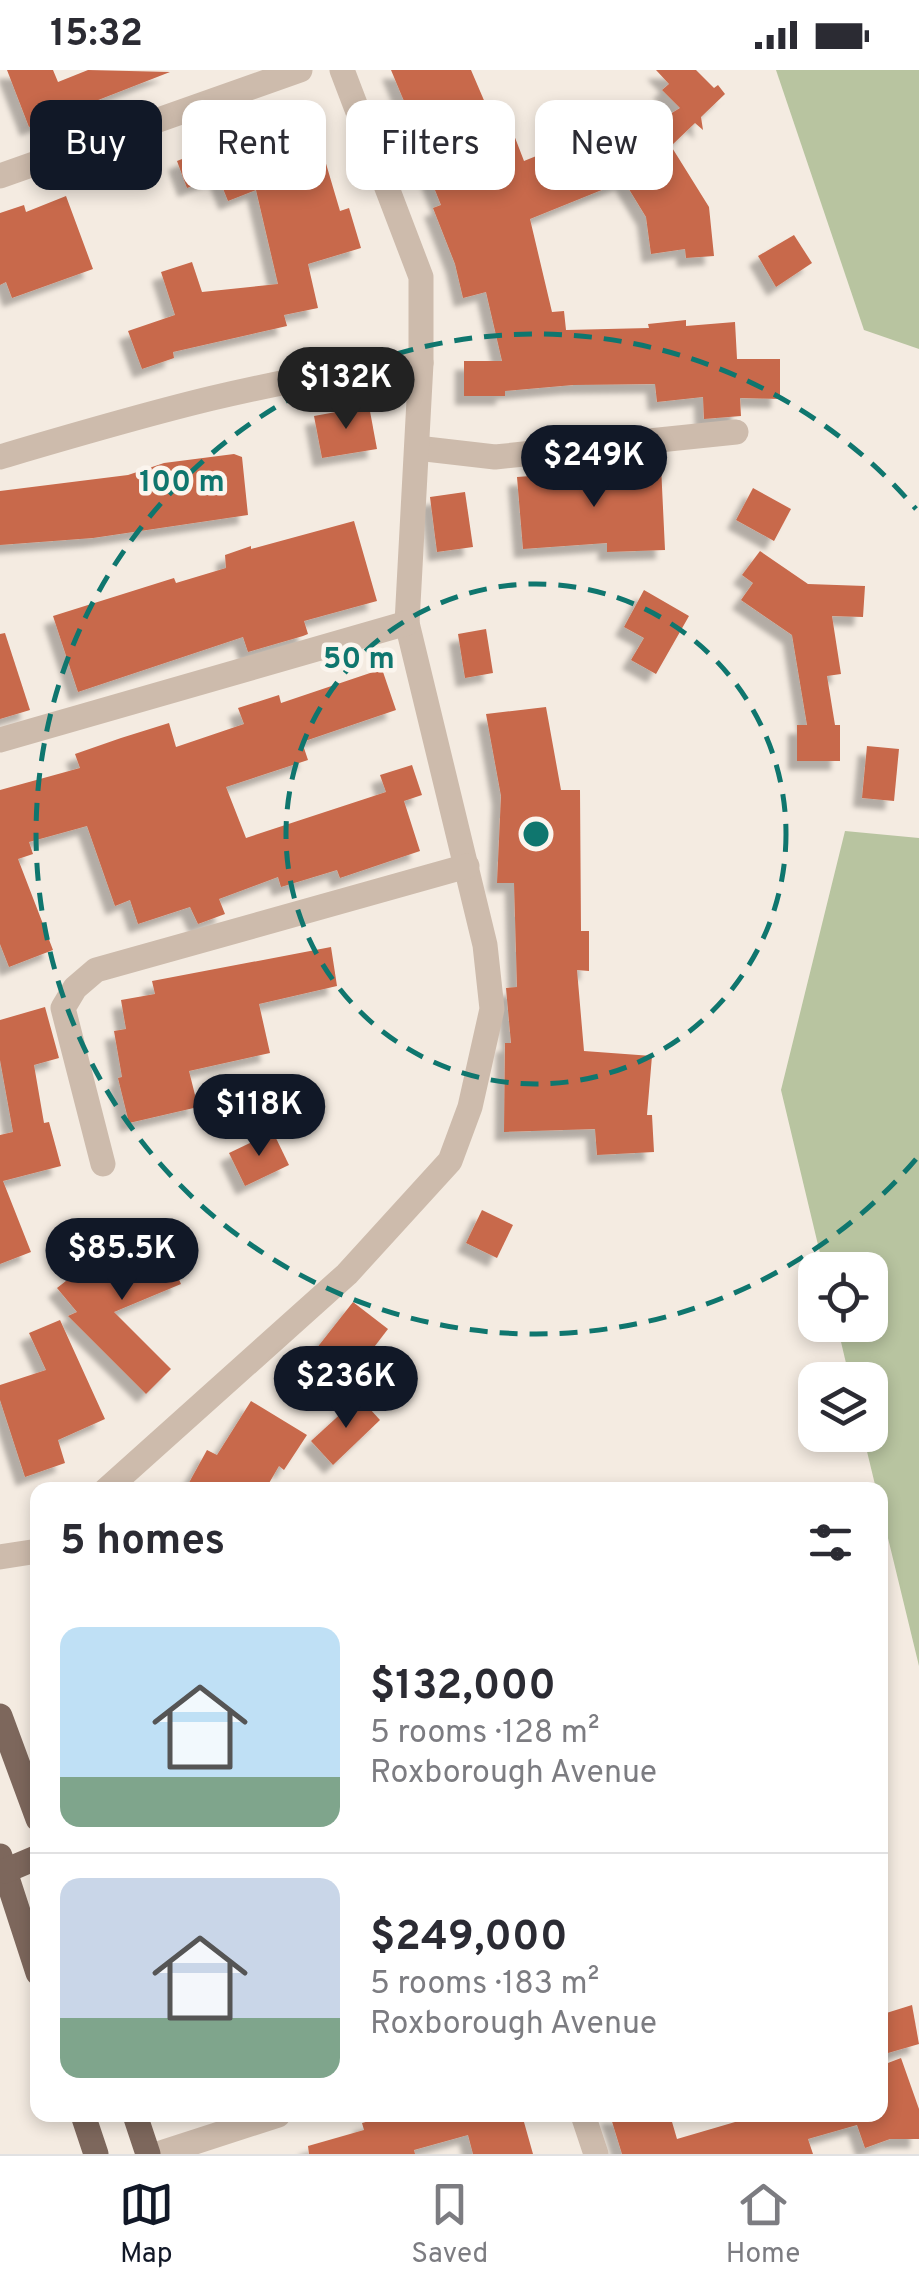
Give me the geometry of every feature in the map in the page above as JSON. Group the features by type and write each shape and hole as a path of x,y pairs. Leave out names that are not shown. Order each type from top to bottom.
{"main road":[{"path":"0,1716 30,1797"},
{"path":"30,1859 2,1864 30,1950"},
{"path":"85,2122 96,2154"},
{"path":"137,2122 148,2154"}],"street":[{"path":"0,176 300,70"},
{"path":"115,1482 348,1274 450,1162 470,1107 492,1009 484,945 407,623 421,277 342,70"},
{"path":"0,457 245,388 330,370 420,363"},
{"path":"417,448 494,458 736,432"},
{"path":"0,740 407,623"},
{"path":"103,1164 63,1008 75,988 96,970 466,866"},
{"path":"0,1557 30,1552"},
{"path":"158,2154 256,2122"},
{"path":"585,2122 596,2154"}],"green space":[{"path":"776,70 919,70 919,349 864,330"},
{"path":"845,831 919,838 919,1666 888,1538 888,1482 874,1482 867,1452 888,1452 888,1362 846,1362 841,1342 888,1342 888,1252 820,1252 781,1090"}],"building":[{"path":"7,70 53,70 58,82 88,70 170,72 98,100 30,100 29,127"},
{"path":"391,70 471,70 484,100 404,100"},
{"path":"656,70 696,70 725,94 701,117 703,130 695,123 673,144 673,112 680,108 662,90 669,84"},
{"path":"515,138 524,161 535,157 535,190 602,190 530,219 552,312 564,311 566,330 649,328 648,324 686,320 686,326 735,322 737,359 780,359 780,399 740,398 741,416 704,419 703,397 657,402 655,384 573,385 505,391 505,396 464,396 464,361 502,361 486,292 463,298 455,264 433,208 441,205 435,190 515,190"},
{"path":"673,149 709,207 714,256 686,258 685,249 651,254 646,217 630,190 673,190"},
{"path":"326,164 340,211 349,208 361,248 308,264 318,308 284,315 287,326 173,352 174,358 142,369 128,331 175,315 161,272 192,262 202,292 278,284 256,190 326,190"},
{"path":"224,190 256,190 228,201"},
{"path":"66,196 93,269 12,298 6,282 0,285 0,213 24,205 26,212"},
{"path":"794,235 812,263 776,287 758,256"},
{"path":"369,406 377,449 322,458 314,416"},
{"path":"234,454 242,457 248,515 93,538 0,545 0,491 128,475 164,463"},
{"path":"661,466 665,550 607,552 607,543 523,549 517,477"},
{"path":"753,488 791,509 774,541 736,520"},
{"path":"465,492 473,547 437,552 430,497"},
{"path":"354,521 377,601 304,621 308,634 303,636 248,652 243,637 78,692 53,616 174,578 176,583 226,568 225,555 251,546"},
{"path":"760,551 808,584 865,586 863,617 832,616 841,674 827,676 835,725 840,725 840,761 797,761 797,725 807,725 792,635 741,600 753,583 742,575"},
{"path":"644,590 689,616 656,674 631,660 644,638 624,627"},
{"path":"486,629 493,673 465,678 458,634"},
{"path":"5,633 30,710 0,719 0,634"},
{"path":"382,669 396,710 302,742 308,760 226,787 246,838 386,792 380,775 412,765 422,795 404,801 420,851 340,878 337,870 281,887 278,877 219,899 225,914 198,924 190,907 138,924 130,900 115,906 87,826 29,842 33,854 18,859 53,950 9,967 0,944 0,790 80,768 75,754 121,738 169,723 176,747 244,724 238,708 279,695 281,703"},
{"path":"546,707 561,790 580,790 581,931 589,931 589,971 577,970 584,1051 652,1056 647,1115 652,1115 654,1152 597,1155 595,1129 504,1132 505,1043 511,1043 506,988 517,987 514,883 497,883 501,796 486,714"},
{"path":"867,746 899,749 894,801 862,798"},
{"path":"331,947 337,986 259,1004 270,1053 189,1071 198,1107 129,1123 118,1078 122,1077 114,1031 126,1029 121,1000 155,994 152,981"},
{"path":"45,1007 59,1058 34,1065 44,1123 49,1122 61,1166 3,1181 31,1252 0,1264 0,1135 13,1132 0,1060 0,1020"},
{"path":"273,1132 289,1165 245,1186 229,1153"},
{"path":"482,1210 513,1225 497,1258 466,1243"},
{"path":"160,1235 181,1284 114,1312 171,1369 146,1394 68,1316 77,1312 57,1288 107,1249"},
{"path":"353,1302 388,1329 345,1385 309,1358"},
{"path":"60,1320 105,1419 58,1440 65,1463 25,1477 0,1400 0,1385 46,1370 29,1333"},
{"path":"359,1397 380,1420 333,1465 311,1441"},
{"path":"251,1401 307,1435 284,1470 279,1466 270,1482 189,1482 207,1450 217,1455"},
{"path":"912,2005 919,2044 888,2053 888,2012"},
{"path":"901,2058 919,2109 919,2139 890,2139 865,2148 857,2125 808,2139 813,2154 622,2154 612,2122 672,2122 677,2139 735,2122 888,2122 888,2063"},
{"path":"524,2122 533,2154 473,2154 468,2135 414,2150 415,2154 309,2154 308,2146 364,2130 362,2123"}]}
